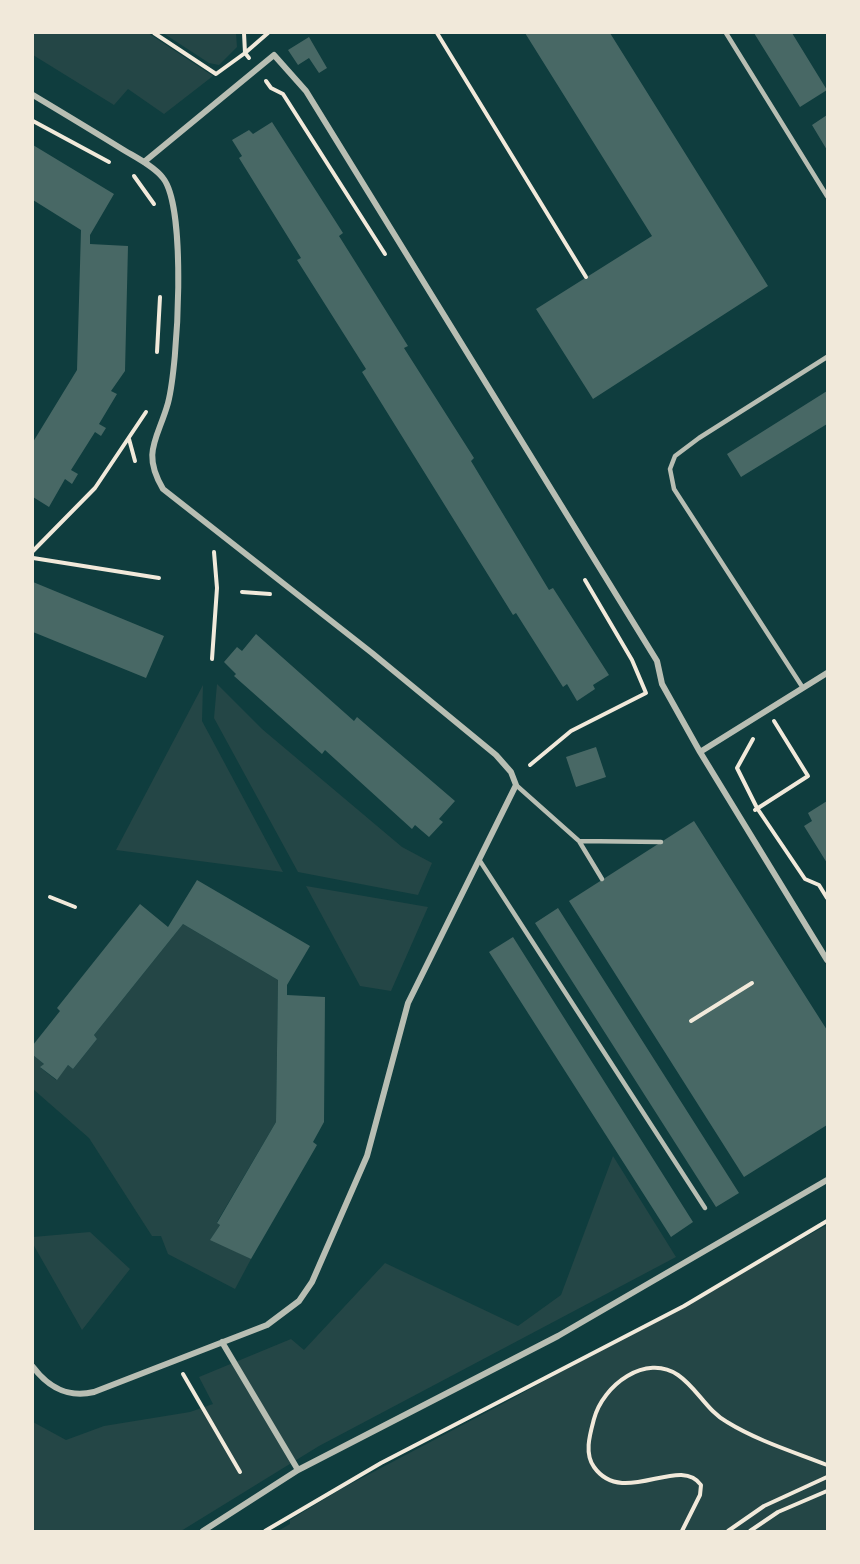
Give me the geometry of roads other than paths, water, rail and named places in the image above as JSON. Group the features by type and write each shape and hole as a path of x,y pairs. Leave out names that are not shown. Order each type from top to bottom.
{"street":[{"path":"144,162 274,55 306,91 657,661 662,684 700,752 827,960"},
{"path":"33,95 144,162 164,178 171,197 177,221 179,260 172,375 168,403 151,454 153,472 163,489 372,653 496,755 511,772 516,785 408,1003 367,1156 312,1282 299,1301 267,1324 94,1392 79,1395 62,1391 48,1384 33,1367"},
{"path":"700,752 827,673"},
{"path":"203,1531 298,1470 558,1336 827,1180"},
{"path":"222,1342 298,1470"}],"lane":[{"path":"726,33 827,196"},
{"path":"802,688 674,489 670,469 675,456 699,438 827,357"},
{"path":"516,785 579,841 602,879"},
{"path":"579,841 661,842"},
{"path":"480,861 705,1208"}]}
